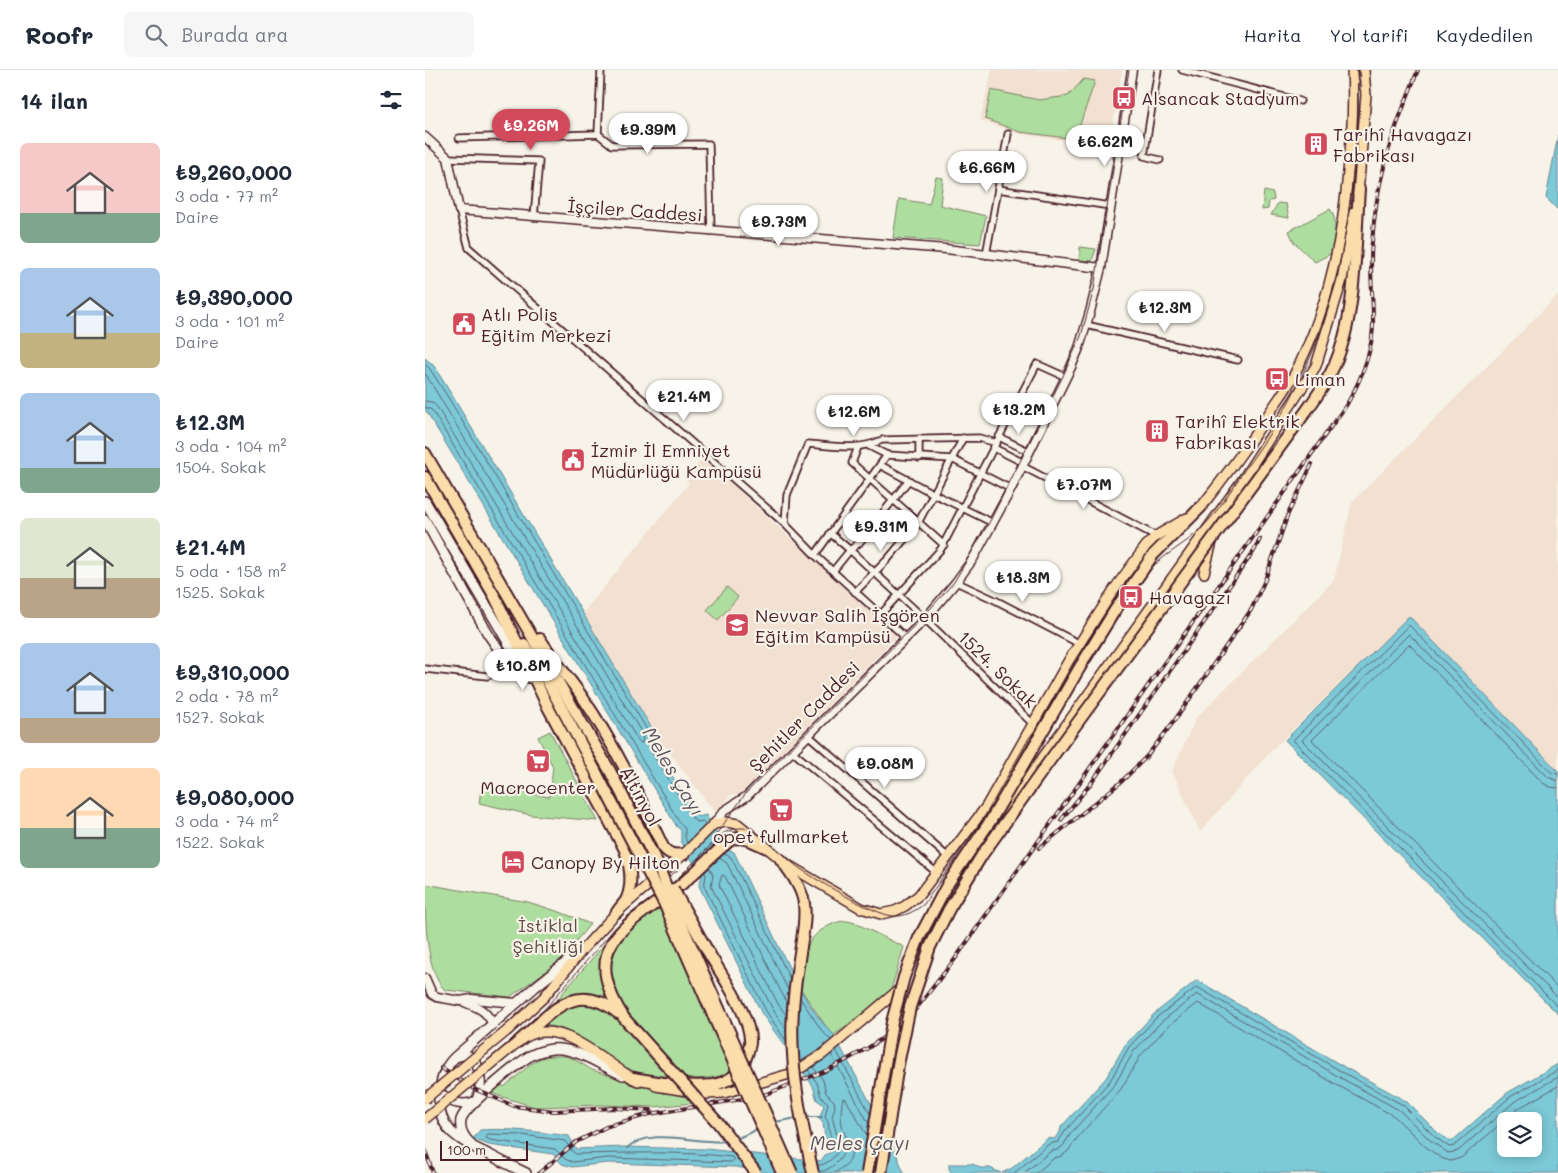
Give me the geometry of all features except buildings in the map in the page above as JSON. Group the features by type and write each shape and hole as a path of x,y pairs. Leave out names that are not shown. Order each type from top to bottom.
{"highway":[{"path":"881,1173 898,1065 910,1007 929,947 949,908 982,856 1323,387 1335,365 1344,336 1352,291 1359,189"},
{"name":"Altınyol","path":"425,453 609,771 657,863 674,906 792,1173"},
{"name":"Altınyol","path":"425,477 546,680 664,903 782,1173"},
{"path":"867,1173 892,1022 904,978 928,918 956,870 991,820 1103,628 1153,555 1201,507"},
{"path":"495,597 549,709 625,850 630,870 629,885 627,898 617,912"},
{"path":"516,608 529,621 583,698 639,795 663,848 673,855 684,854"},
{"path":"756,1173 719,1124 624,1018 614,1002 606,982 605,964 616,936 634,918 698,871 732,839 742,838 767,848"},
{"path":"781,860 794,876 803,894 806,908 793,1011 793,1057 799,1108 813,1173"},
{"path":"633,1078 665,1083 713,1085 727,1081 741,1068 750,1042 745,1018 657,863"},
{"path":"518,1042 553,1010 567,1002 586,999 595,1001 607,1005 624,1018"}],"main road":[{"path":"714,824 726,822 738,824 781,860 849,902 870,912 881,914 895,911 919,895 986,807 1032,723 1115,588 1146,546 1156,536 1201,507 1251,440 1292,378 1310,341 1335,267 1343,222 1353,122 1352,70"},
{"path":"476,1149 463,1135 460,1124 464,1112 528,1057 539,1052 563,1049 583,1055 605,1067 657,1087 705,1094 724,1093 799,1070 840,1040 905,985 930,927 969,863 1219,514 1264,449 1316,366 1341,280 1359,189 1366,95 1364,70"},
{"path":"425,502 549,709"},
{"path":"1204,573 1219,514"},
{"path":"425,520 488,634 511,668"},
{"name":"Şehitler Caddesi","path":"425,1099 508,1030 545,996 584,948 617,912 684,854 714,824"},
{"path":"526,1173 476,1149 460,1140 450,1131 443,1120 439,1105 441,1084 447,1066 454,1058 584,948"},
{"path":"425,1119 518,1042 535,1032 549,1031 561,1033 633,1078"},
{"path":"454,1058 466,1055 474,1060 478,1066 481,1086 475,1101"},
{"path":"441,1084 444,1095 449,1100 464,1104 475,1101"}],"street":[{"path":"598,134 601,70"},
{"name":"Şehitler Caddesi","path":"714,824 724,811 747,796 925,619 957,582 973,559 993,523 1030,452 1079,348 1101,268 1132,70"},
{"path":"1158,70 1144,156 1160,160"},
{"path":"1182,70 1300,101"},
{"path":"459,138 598,134 612,145 709,144 711,231"},
{"path":"986,255 1008,134"},
{"path":"425,137 448,158 469,248 785,524 815,555 906,638"},
{"path":"448,158 539,161 534,217"},
{"path":"998,189 1110,206"},
{"name":"İşçiler Caddesi","path":"459,210 946,249 1101,268"},
{"path":"1086,325 1239,360"},
{"path":"881,614 944,544 1037,364 1066,377"},
{"path":"855,592 888,559 918,522 963,438"},
{"path":"785,524 787,495 808,444 858,447 869,446 883,440 979,438 1030,452"},
{"path":"919,439 919,458"},
{"path":"996,443 1023,465 1156,536"},
{"path":"869,446 887,455 952,459 1011,489"},
{"path":"858,447 853,463 944,544"},
{"path":"815,555 887,455"},
{"path":"880,465 993,523"},
{"path":"833,571 850,550 859,543 909,480"},
{"name":"1524. Sokak","path":"830,533 925,619 1032,723"},
{"path":"957,582 1080,644"},
{"path":"425,669 487,676 511,668 519,660"},
{"path":"808,735 948,858"},
{"path":"792,751 937,873"},
{"path":"425,978 432,994 437,997 460,1001 481,1008 487,1013 493,1024"},
{"path":"460,1001 472,999 517,1003"}],"shaded area":[{"path":"992,70 1122,70 1109,147 1019,134 980,120"},
{"path":"1558,295 1558,771 1409,617 1272,750 1200,832 1172,771 1196,718 1334,580 1352,502"},
{"name":"Nevvar Salih İşgören Eğitim Kampüsü","path":"703,458 897,636 739,796 731,794 722,808 714,811 654,732 583,613 689,483 686,479"}],"green space":[{"path":"1084,79 1095,81 1075,139 1020,132 985,119 991,90 1039,100 1068,96"},
{"path":"936,177 943,178 940,205 986,216 980,244 893,238 899,199 929,204"},
{"path":"1264,191 1273,193 1274,200 1269,201 1268,209 1262,210"},
{"path":"1278,203 1286,204 1289,218 1271,215"},
{"path":"1330,209 1333,213 1335,224 1332,253 1315,262 1294,242 1289,231"},
{"path":"1080,247 1096,249 1092,261 1079,260"},
{"path":"727,587 738,597 718,620 707,610"},
{"path":"550,731 598,821 531,815 479,803 482,784 549,797 553,767 538,737"},
{"name":"İstiklal Şehitliği","path":"425,884 528,902 590,924 560,961 510,997 445,990 433,970 427,941"},
{"path":"659,906 732,1072 710,1078 687,1079 624,1012 619,1003 615,993 612,974 612,964 617,944 631,927"},
{"path":"848,921 904,947 890,993 834,1035 827,1028 800,988 802,971 808,946 817,933 833,924"},
{"path":"613,934 606,951 603,967 605,991 608,1000 590,995 578,995 555,1002"},
{"path":"581,1003 609,1013 621,1022 673,1078 649,1076 626,1068 575,1035 553,1026 540,1026 557,1010"},
{"path":"565,1056 592,1070 664,1093 688,1095 694,1103 654,1107 602,1105 535,1107 490,1093 502,1085 504,1087 531,1064 541,1058"}],"water":[{"path":"1558,135 1558,210 1546,198"},
{"name":"Meles Çayı","path":"425,358 434,366 453,397 654,732 655,749 698,817 706,815 727,850 734,852 795,980 816,1015 834,1035 892,1143 904,1173 770,1173 736,1167 608,1163 572,1167 562,1164 553,1154 489,1145 473,1139 480,1130 536,1132 569,1136 576,1149 623,1147 706,1149 821,1161 825,1155 833,1151 825,1137 823,1123 819,1119 824,1105 817,1100 813,1086 762,1014 699,886 702,876 681,843 681,830 677,827 425,409"},
{"path":"1409,616 1558,771 1558,1014 1285,740"},
{"path":"1197,980 1346,1068 1406,1101 1438,1133 1451,1142 1507,1093 1558,1064 1558,1173 1002,1173 1012,1168 1048,1138 1054,1139 1060,1132 1061,1127 1106,1078 1125,1045 1154,1014"},
{"path":"949,1164 973,1164 980,1168 990,1168 1001,1173 952,1173 949,1169"}],"waterway":[{"path":"804,1117 822,1117"},
{"path":"775,1122 797,1118"},
{"path":"736,1139 758,1129"},
{"path":"627,1148 649,1138 662,1137 717,1142 729,1141"}],"tram line":[{"path":"715,836 746,793 923,617 954,582 990,521 1063,376 1081,336 1094,289 1129,70"},
{"path":"425,1113 537,1018 616,927 676,880 722,834 728,831 741,828 753,831 794,864 814,877 858,903 884,914 902,916 924,904 986,814 1029,738 1077,679 1152,567 1200,530 1213,516 1266,439 1292,397 1319,335 1328,309 1341,257 1356,149 1358,110 1357,70"},
{"path":"631,907 678,870"}],"railway":[{"path":"539,1173 576,1142 608,1126 650,1114 761,1096 828,1070 868,1048 905,1023 955,959 1347,404 1366,363 1373,330 1371,251 1379,188 1394,132 1418,70"},
{"path":"1039,848 1121,782 1147,756 1175,720 1251,610 1265,580 1288,514 1312,464"},
{"path":"1061,820 1092,782 1254,551 1260,539"},
{"path":"441,1068 474,1089 514,1106 554,1111 615,1108 651,1110"},
{"path":"425,1150 433,1173"}],"place":[{"name":"Alsancak Stadyum","path":"1124,98"},
{"name":"Tarihî Havagazı Fabrikası","path":"1316,144"},
{"name":"Atlı Polis Eğitim Merkezi","path":"464,324"},
{"name":"Liman","path":"1277,379"},
{"name":"Tarihî Elektrik Fabrikası","path":"1157,431"},
{"name":"İzmir İl Emniyet Müdürlüğü Kampüsü","path":"573,460"},
{"name":"Havagazı","path":"1131,597"},
{"name":"Nevvar Salih İşgören Eğitim Kampüsü","path":"737,625"},
{"name":"Macrocenter","path":"538,761"},
{"name":"opet fullmarket","path":"781,810"},
{"name":"Canopy By Hilton","path":"513,862"}]}
